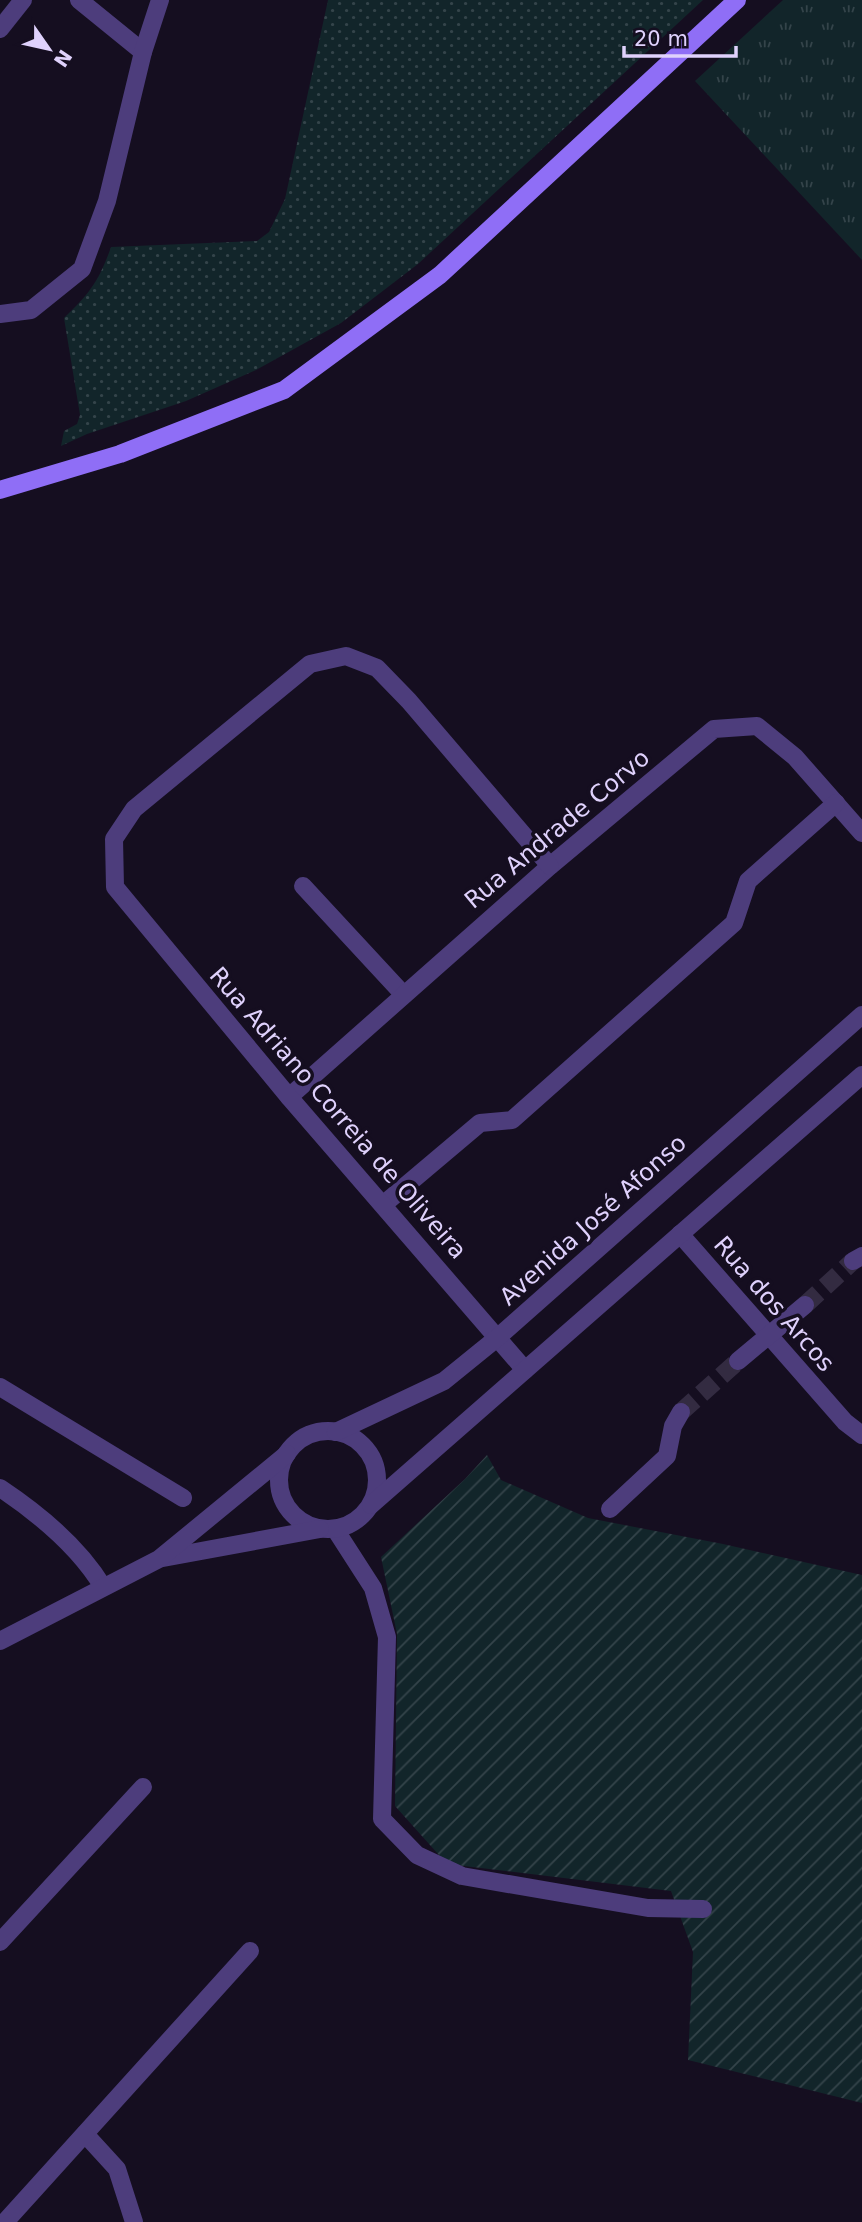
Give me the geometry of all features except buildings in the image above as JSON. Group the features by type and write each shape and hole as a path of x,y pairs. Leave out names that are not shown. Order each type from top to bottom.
{"main road":[{"path":"0,490 120,454 284,390 440,275 737,0"}],"street":[{"path":"0,29 23,0"},
{"path":"79,0 143,52"},
{"path":"0,314 31,310 82,269 107,201 143,52 160,0"},
{"name":"Rua Adriano Correia de Oliveira","path":"525,1370 289,1097 115,887 114,839 134,809 310,664 346,656 377,668 409,701 550,866"},
{"name":"Rua Andrade Corvo","path":"289,1097 550,866 714,729 757,726 795,757 862,832"},
{"path":"384,1204 481,1123 512,1120 664,986 734,923 748,881 836,803"},
{"path":"303,886 403,994"},
{"name":"Avenida José Afonso","path":"336,1432 444,1381 497,1338 862,1015"},
{"path":"159,1559 349,1525 362,1517 372,1504 862,1075"},
{"name":"Rua dos Arcos","path":"680,1234 845,1422 862,1435"},
{"path":"738,1361 805,1305"},
{"path":"0,1387 183,1498"},
{"path":"610,1509 667,1457 673,1426 681,1412"},
{"path":"0,1641 159,1559 309,1435 323,1431 336,1432 351,1436 364,1446 373,1458 377,1474 377,1490 372,1504"},
{"path":"287,1454 279,1485 284,1501 293,1514 305,1524 328,1529 373,1588 387,1637 382,1819 417,1855 462,1876 648,1908 703,1909"},
{"path":"0,1488 75,1548 103,1587"},
{"path":"0,1942 143,1787"},
{"path":"5,2222 250,1951"},
{"path":"85,2134 117,2169 134,2222"}],"green space":[{"path":"328,0 703,0 418,264 341,323 256,370 186,401 87,434 61,446 64,431 77,424 80,415 64,318 93,286 111,247 257,241 269,232 285,199"},
{"path":"783,0 862,0 862,260 695,81"},
{"path":"487,1455 501,1480 588,1518 862,1575 862,2103 688,2060 693,1952 671,1891 447,1864 395,1806 397,1634 381,1557"}],"tunnel":[{"path":"805,1305 853,1261"},
{"path":"681,1412 738,1361"}]}
